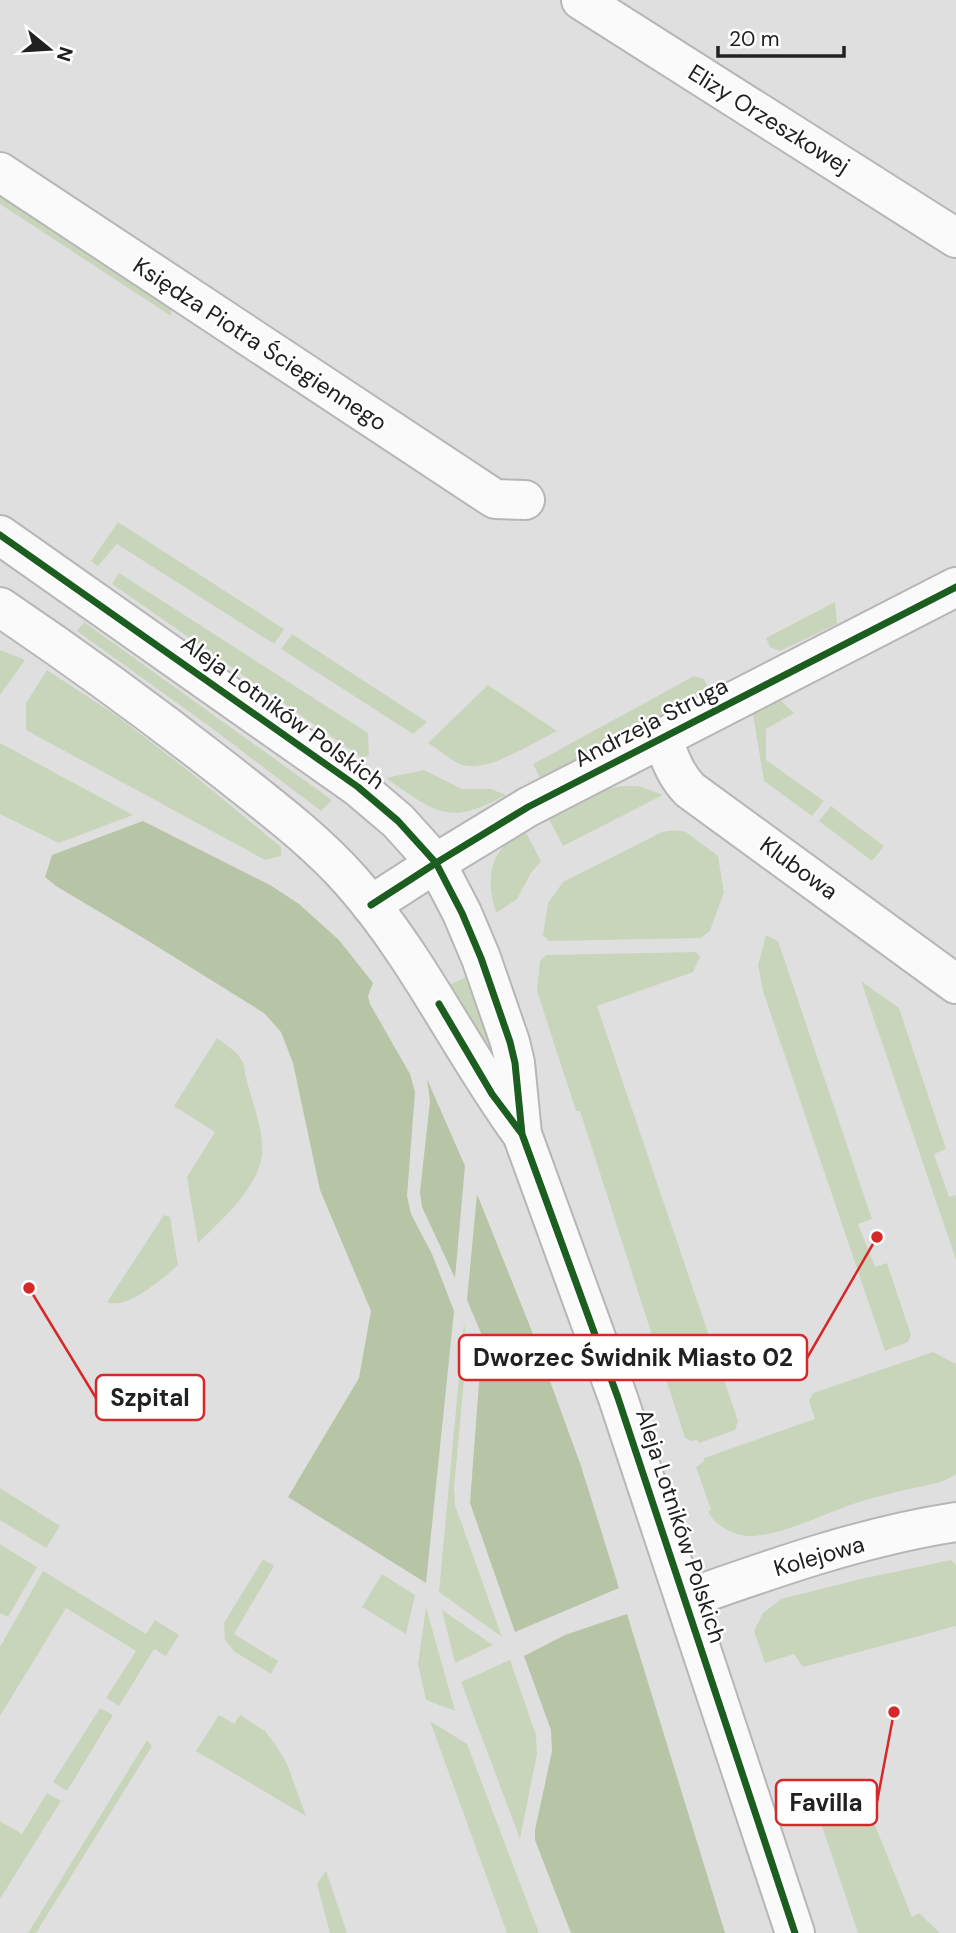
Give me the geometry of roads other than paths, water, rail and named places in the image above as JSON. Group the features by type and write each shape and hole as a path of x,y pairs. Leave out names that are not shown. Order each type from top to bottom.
{"street":[{"name":"Elizy Orzeszkowej","path":"581,0 956,238"},
{"name":"Księdza Piotra Ściegiennego","path":"0,172 495,499 525,500"},
{"name":"Aleja Lotników Polskich","path":"0,536 358,787 398,821 436,863 467,925 510,1042 515,1063 522,1134 598,1339 795,1933"},
{"name":"Andrzeja Struga","path":"371,905 528,807 956,587"},
{"name":"Aleja Lotników Polskich","path":"0,607 17,631 119,689 263,801 331,860 371,905 416,968 492,1094 522,1134"},
{"name":"Klubowa","path":"662,737 682,782 690,790 956,984"},
{"name":"Kolejowa","path":"686,1599 853,1545 956,1522"}],"place":[{"name":"Dworzec Świdnik Miasto 02","path":"877,1237"},
{"name":"Szpital","path":"29,1288"},
{"name":"Favilla","path":"894,1712"}]}
